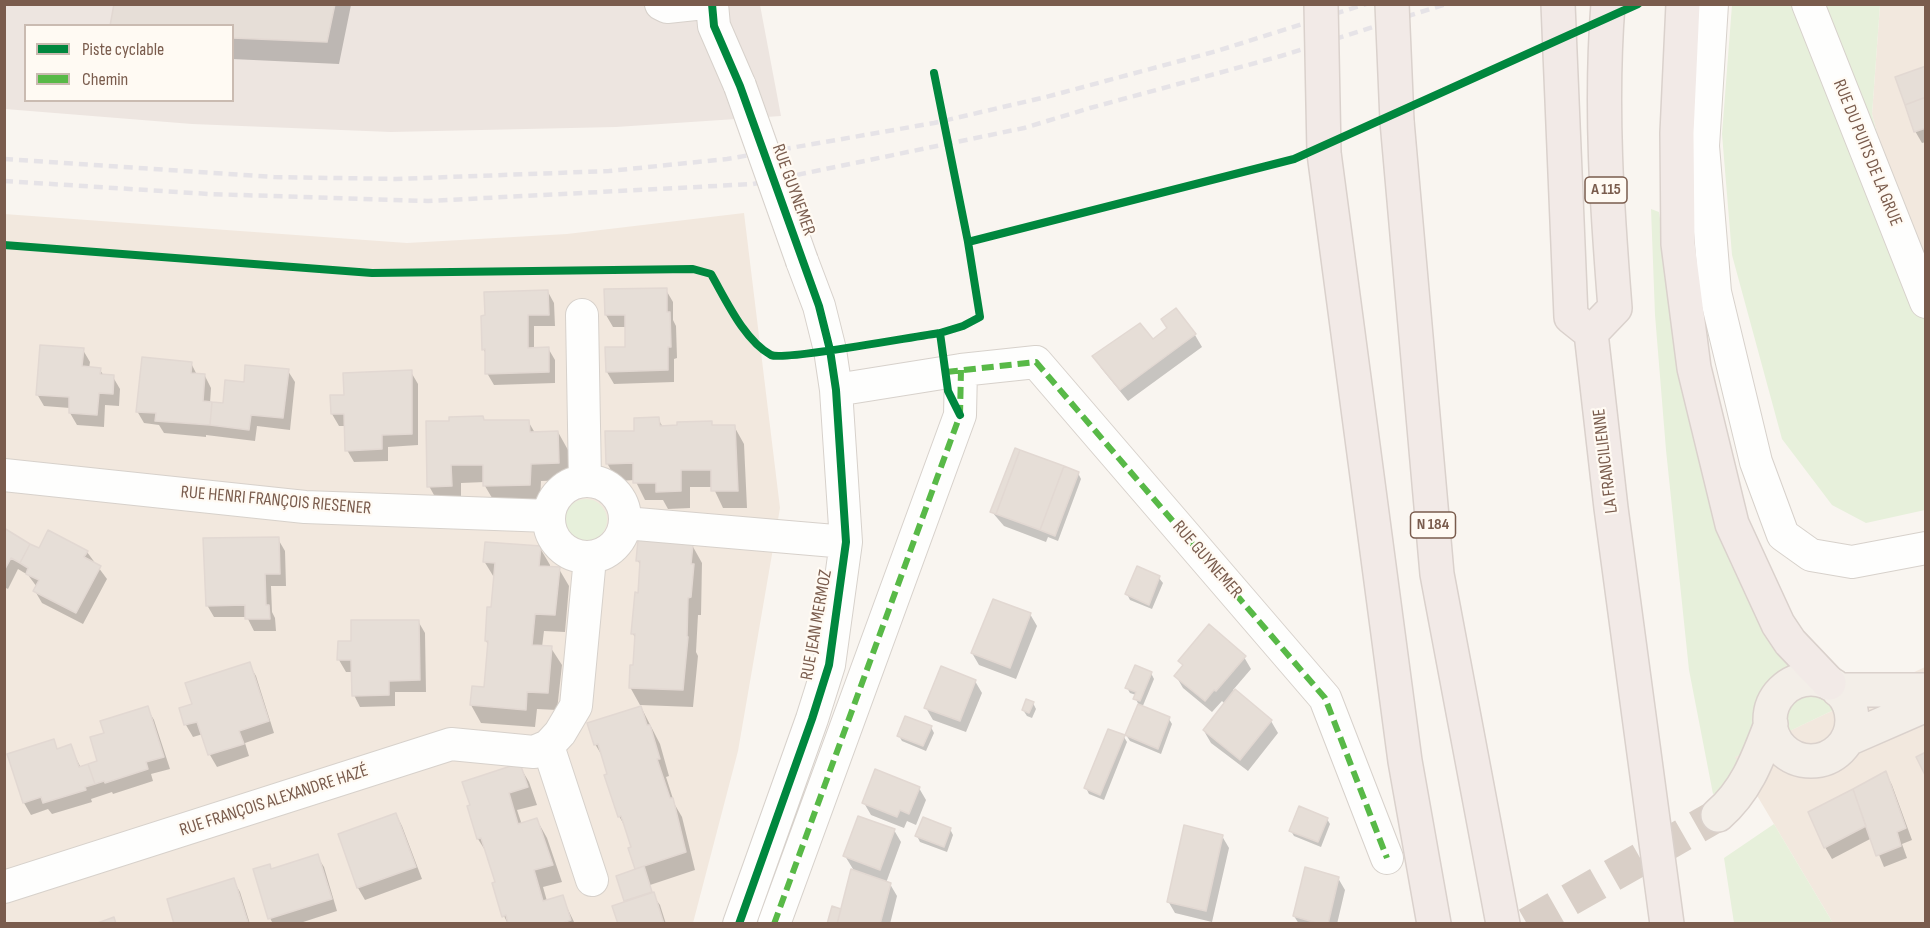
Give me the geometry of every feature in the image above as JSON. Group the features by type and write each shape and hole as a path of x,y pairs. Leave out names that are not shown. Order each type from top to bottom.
{"highway":[{"path":"1321,4 1324,153 1405,761 1434,924"},
{"name":"N 184","path":"1392,4 1397,121 1437,574 1503,924"},
{"path":"1558,4 1571,317 1591,333"},
{"path":"1683,4 1677,133 1678,244 1694,368 1732,524 1778,624 1790,642 1834,686"},
{"name":"A 115","path":"1591,333 1615,308 1606,190 1606,20"},
{"name":"LA FRANCILIENNE","path":"1591,333 1611,508 1667,924"}],"main road":[{"path":"1834,686 1850,707 1852,728 1848,739 1841,749 1831,756 1807,761 1796,758 1778,744 1771,724 1776,700 1793,684 1805,680 1817,680 1834,686 1926,690"},
{"path":"1848,739 1926,705"},
{"path":"1771,724 1757,760 1728,805 1807,761"}],"street":[{"path":"661,4 667,7 695,4"},
{"name":"RUE GUYNEMER","path":"712,4 714,26 740,86 819,306 836,390"},
{"path":"1712,4 1703,146 1715,292 1756,462 1783,535 1810,555 1852,562 1926,548"},
{"name":"RUE DU PUITS DE LA GRUE","path":"1808,4 1926,302"},
{"path":"582,315 585,481"},
{"name":"RUE GUYNEMER","path":"954,371 1036,362 1325,698 1387,858"},
{"path":"774,924 960,415 954,371 836,390"},
{"name":"RUE JEAN MERMOZ","path":"740,924 813,719 829,665 846,542 836,390"},
{"name":"RUE HENRI FRANÇOIS RIESENER","path":"4,475 305,507 549,516"},
{"path":"585,481 598,483 614,493 624,510 625,523 617,543 600,556 590,558 564,551 555,541 549,529 551,505 556,496 574,483 585,481"},
{"path":"625,523 846,542"},
{"path":"590,558 576,706 560,734 548,746 592,880"},
{"name":"RUE FRANÇOIS ALEXANDRE HAZÉ","path":"4,887 451,744 534,752 548,746"}],"shaded area":[{"path":"4,5 760,5 781,116 616,127 391,132 192,124 5,109"},
{"path":"1880,5 1925,5 1925,320 1872,114"},
{"path":"744,213 780,508 738,751 693,923 5,923 4,214 407,243 567,234"},
{"path":"1925,667 1925,923 1833,923 1734,757"}],"green space":[{"path":"1732,5 1880,5 1872,114 1925,320 1925,510 1866,523 1832,505 1782,439 1732,255 1722,134"},
{"path":"1651,209 1659,212 1684,377 1754,602 1796,675 1840,707 1735,757 1750,783 1713,794 1689,670 1666,450 1655,315"},
{"path":"586,499 594,500 601,505 606,512 606,528 601,535 594,540 586,541 578,540 571,535 566,528 565,520 566,512 571,505 578,500"},
{"path":"1774,824 1833,923 1734,923 1724,858"}],"building":[{"path":"114,4 335,4 327,42 234,38 234,24 110,24"},
{"path":"1926,66 1926,97 1905,105 1895,77"},
{"path":"1926,97 1926,128 1914,132 1905,105"},
{"path":"667,288 671,347 668,347 668,370 606,372 605,347 625,347 625,315 605,315 604,289"},
{"path":"548,290 549,315 528,315 528,348 549,347 549,372 485,374 481,316 485,315 484,292"},
{"path":"1176,308 1196,334 1120,390 1092,356 1140,323 1153,339 1167,328 1161,319"},
{"path":"40,345 84,348 82,366 101,368 100,374 114,375 113,394 99,393 97,415 69,413 69,397 36,395"},
{"path":"142,357 192,362 191,373 205,374 203,401 212,402 210,425 155,421 156,413 136,412"},
{"path":"245,365 289,369 283,418 251,415 249,430 210,425 212,402 223,403 225,380 244,382"},
{"path":"412,370 412,434 382,435 382,449 345,451 344,414 331,414 330,395 344,395 343,373"},
{"path":"483,416 484,420 529,420 530,432 558,431 559,463 531,464 530,485 483,486 483,465 451,465 452,486 427,487 426,421 449,421 449,417"},
{"path":"659,417 660,426 677,425 677,422 712,421 712,425 735,425 738,491 711,491 711,470 681,470 681,491 656,492 656,483 633,483 633,463 606,464 605,431 634,431 634,418"},
{"path":"1015,448 1020,450 996,514 990,512"},
{"path":"1020,450 1064,466 1040,530 996,514"},
{"path":"1064,466 1079,472 1055,536 1040,530"},
{"path":"4,528 30,544 20,563 11,558 4,571"},
{"path":"48,530 88,551 84,557 101,566 76,613 33,591 39,580 26,574 28,568 20,563 30,544 39,548"},
{"path":"279,537 280,574 265,574 266,605 269,605 270,619 245,619 245,605 206,606 203,538"},
{"path":"638,540 693,544 691,564 694,564 691,597 688,598 688,637 683,690 629,688 635,634 631,634 635,592 638,593 640,561 636,561"},
{"path":"485,542 541,546 539,566 560,567 555,615 535,614 532,645 552,646 548,693 527,692 526,710 470,705 472,686 484,687 488,641 485,641 487,607 491,607 495,563 483,562"},
{"path":"1137,566 1160,576 1149,605 1125,594"},
{"path":"993,599 1031,613 1010,668 971,653"},
{"path":"351,620 419,620 420,680 389,681 389,695 352,696 351,660 337,660 338,641 351,641"},
{"path":"1209,624 1246,656 1205,701 1174,676 1183,665 1178,661"},
{"path":"250,662 269,721 239,731 244,744 208,755 197,722 184,725 179,708 192,704 185,683"},
{"path":"1135,665 1152,672 1140,701 1133,699 1136,692 1125,688"},
{"path":"941,666 976,680 960,721 924,708"},
{"path":"1235,689 1272,720 1240,760 1203,730"},
{"path":"1026,699 1034,702 1029,713 1022,710"},
{"path":"1138,704 1170,717 1158,749 1125,735"},
{"path":"148,706 164,757 146,762 148,769 95,784 88,764 97,761 90,737 104,733 100,721"},
{"path":"641,706 647,725 650,725 660,759 657,759 670,798 673,798 686,852 635,869 621,816 618,817 604,775 607,774 598,744 594,745 587,723"},
{"path":"905,716 932,726 923,746 897,736"},
{"path":"1108,729 1125,735 1100,795 1084,788"},
{"path":"54,739 57,749 71,744 79,767 88,764 95,784 85,787 86,790 43,803 41,797 23,803 7,754"},
{"path":"1926,752 1926,777 1916,757"},
{"path":"520,763 528,787 509,793 518,824 537,818 553,865 534,870 543,901 563,895 571,920 559,924 508,924 506,915 502,917 492,883 495,882 481,838 477,839 467,806 470,805 462,782"},
{"path":"875,769 920,787 909,814 900,810 897,817 862,803"},
{"path":"1886,771 1906,828 1897,832 1901,846 1876,856 1853,789"},
{"path":"1853,789 1866,826 1824,848 1808,812"},
{"path":"1299,806 1328,818 1318,842 1289,831"},
{"path":"396,813 416,867 357,888 338,834"},
{"path":"858,816 895,829 880,870 843,856"},
{"path":"923,817 951,828 944,847 915,836"},
{"path":"1184,825 1223,835 1206,911 1167,902"},
{"path":"318,854 332,899 268,919 253,869 270,864 271,869"},
{"path":"644,866 652,892 624,901 616,876"},
{"path":"1305,867 1339,877 1328,924 1293,916"},
{"path":"851,869 891,883 880,924 837,924"},
{"path":"234,878 248,922 174,924 167,899"},
{"path":"654,892 664,924 618,924 612,906"},
{"path":"832,906 841,909 837,924 827,924"},
{"path":"114,917 116,924 95,924"}],"tunnel":[{"path":"1527,924 1718,815"}],"railway":[{"path":"4,159 274,177 396,179 609,171 727,159 934,123 1046,97 1217,51 1366,4"},
{"path":"4,181 209,194 428,201 753,184 1024,128 1281,56 1446,4"}],"marked path":[{"path":"946,372 1036,362 1325,698 1387,858"},
{"path":"774,924 960,415 961,370"}],"cycle path":[{"path":"712,4 714,26 740,86 819,306 830,350 836,390 846,542 829,665 739,924"},
{"path":"968,242 1294,159 1638,4"},
{"path":"4,245 372,273 693,269 711,274 744,330 752,340 771,355 800,355 940,333 963,326 980,317 968,242 934,73"},
{"path":"940,333 948,391 960,415"}]}
